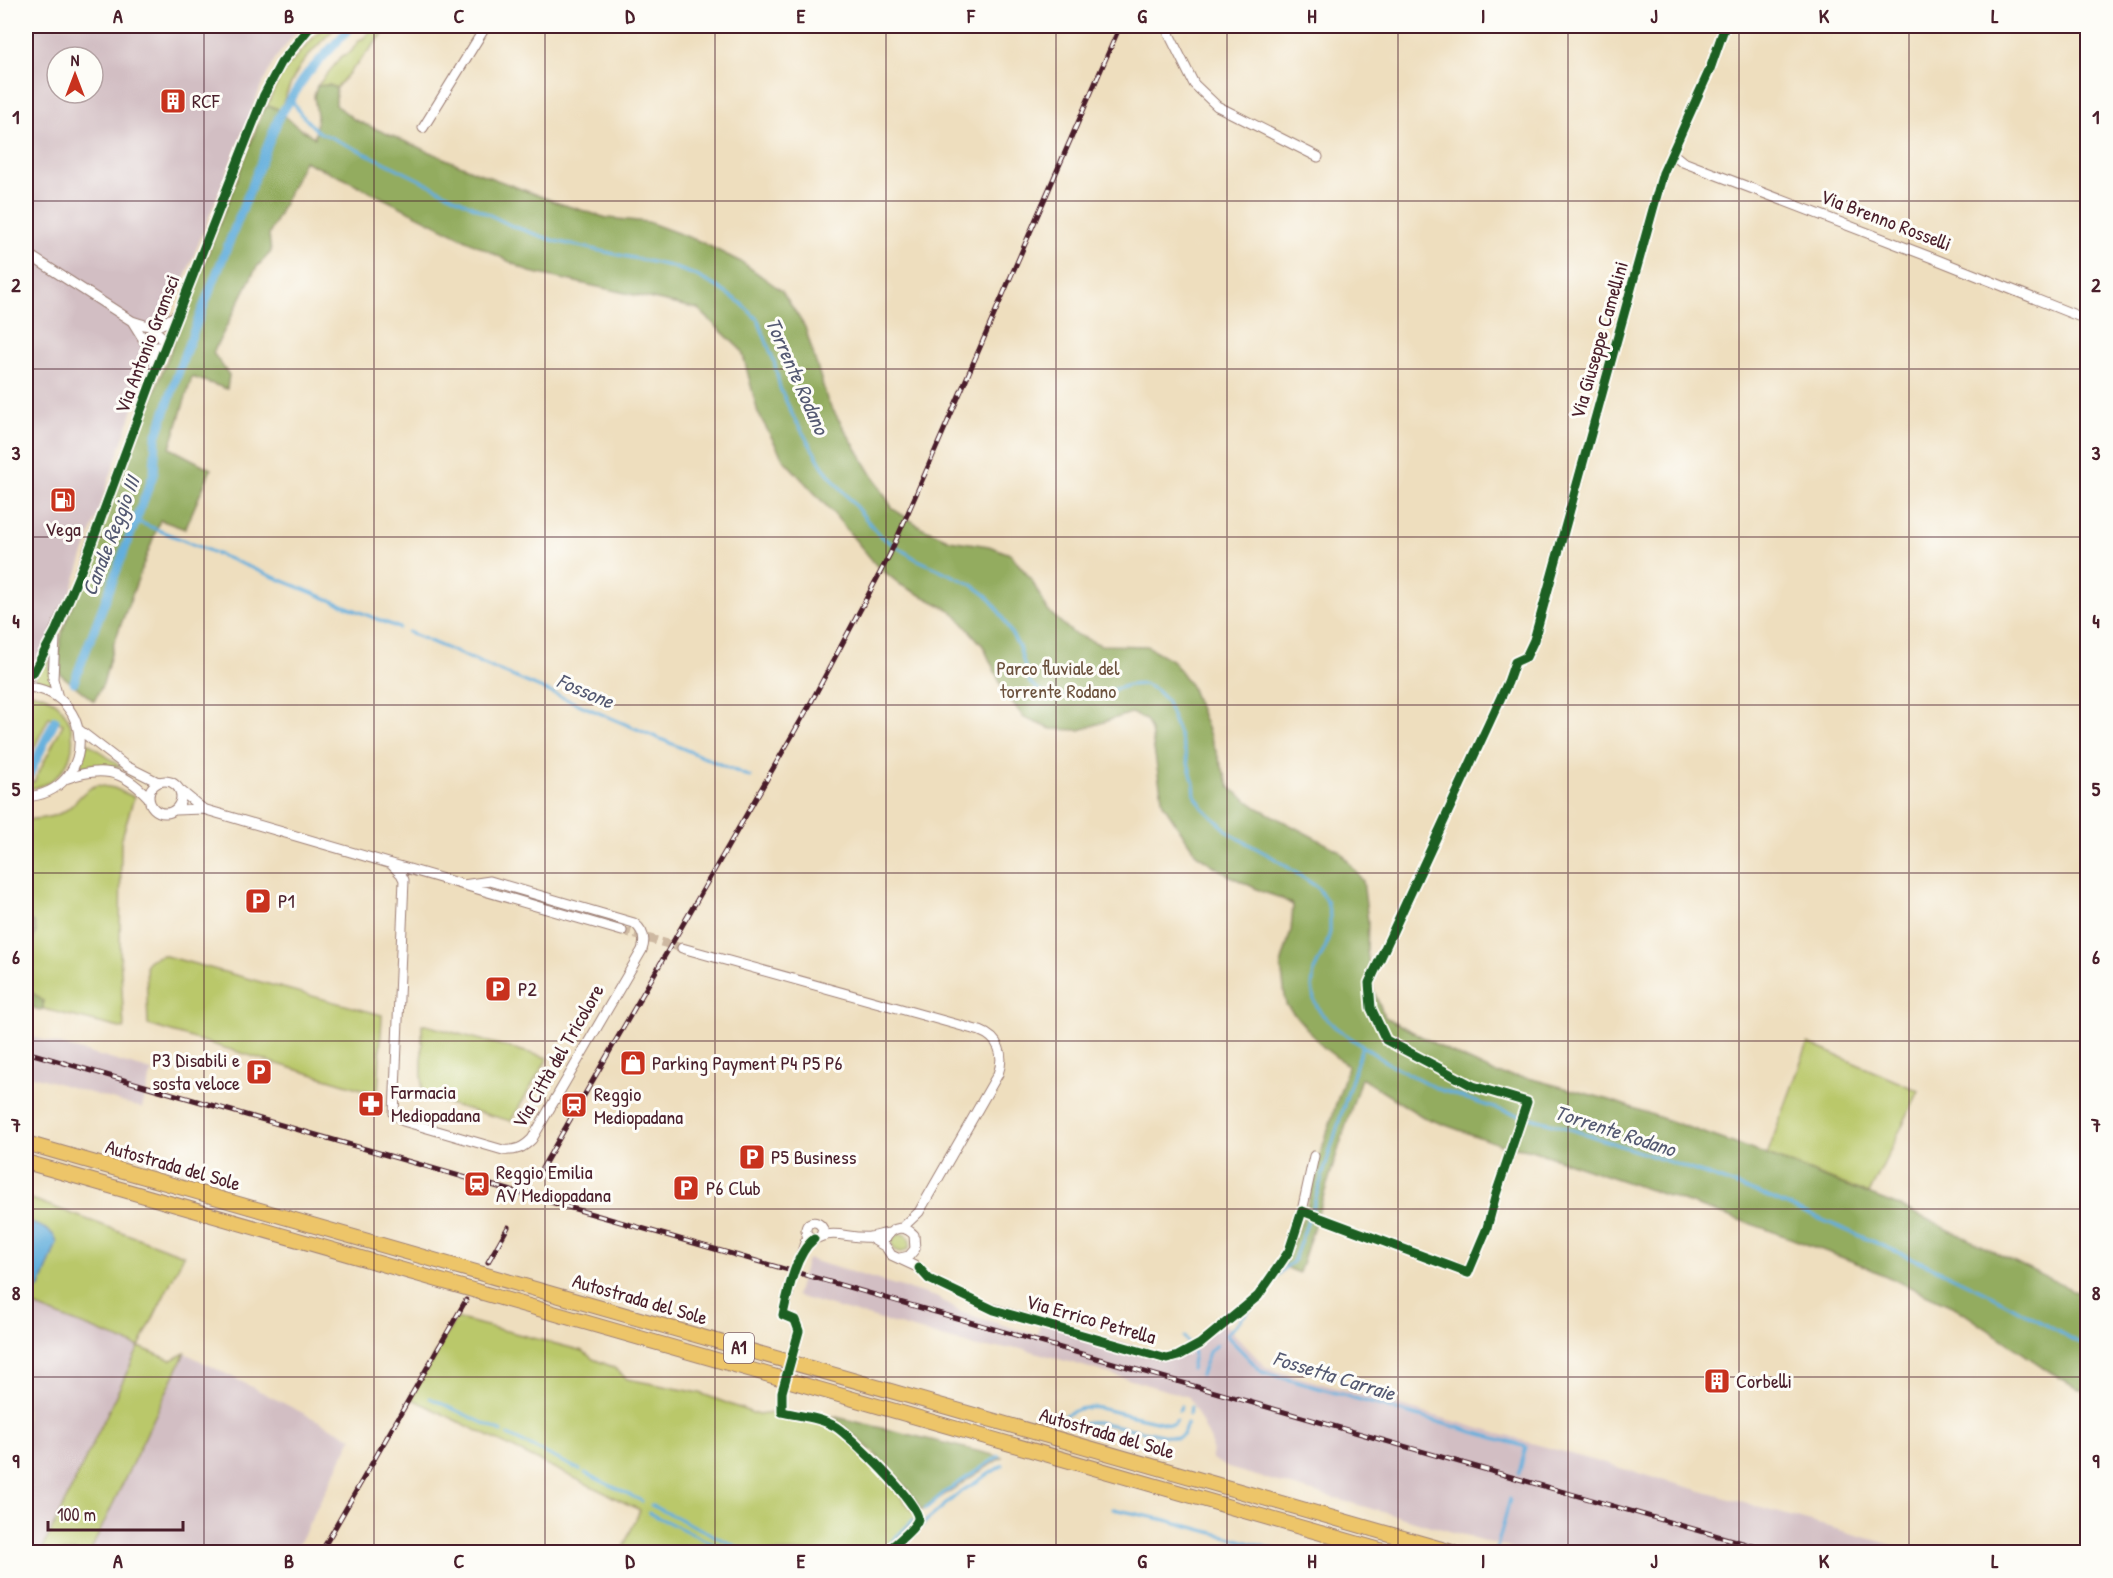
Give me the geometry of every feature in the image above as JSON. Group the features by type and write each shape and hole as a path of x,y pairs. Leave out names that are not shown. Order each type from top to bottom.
{"highway":[{"name":"Autostrada del Sole","path":"26,1143 1452,1552"},
{"name":"Autostrada del Sole","path":"26,1162 1387,1552"}],"street":[{"name":"Via Antonio Gramsci","path":"26,679 37,667 56,630 264,95 281,63 311,26"},
{"path":"423,128 486,26"},
{"path":"1172,26 1168,34 1194,84 1217,106 1318,157"},
{"name":"Via Giuseppe Camellini","path":"1515,662 1526,657 1534,640 1664,173 1707,76 1725,26"},
{"name":"Via Brenno Rosselli","path":"1672,153 1683,162 2088,320"},
{"path":"26,253 132,321 151,327 160,335 165,345 147,346"},
{"path":"151,327 162,325 177,314"},
{"path":"132,321 153,355 155,372"},
{"name":"Via Antonio Gramsci","path":"56,630 52,679 58,698 70,712 78,729"},
{"path":"26,687 41,689 58,698"},
{"path":"26,797 50,791 65,779 74,767 79,752 78,729"},
{"path":"78,729 126,766 158,782"},
{"path":"65,779 95,771 111,772 131,781 148,797 151,806 159,812 170,813 181,801 180,790 173,782 167,780 158,782 151,788 148,797"},
{"name":"Via Città del Tricolore","path":"180,790 203,809"},
{"name":"Via Città del Tricolore","path":"175,810 203,809 463,885 490,881 639,926 643,935 642,950 532,1139 526,1145 512,1151 503,1150 403,1121 394,1114 404,880 392,865"},
{"path":"463,885 622,931"},
{"path":"682,948 980,1031 991,1036 995,1041 1000,1052 1001,1066 998,1074 919,1212 902,1228"},
{"name":"Via Errico Petrella","path":"900,1258 919,1268 929,1279 994,1310 1163,1359 1170,1359 1200,1344 1258,1296 1289,1251 1302,1211 1314,1156"},
{"path":"1302,1211 1468,1273"},
{"path":"919,1212 914,1235 919,1268"},
{"path":"800,1257 805,1246 816,1234 835,1233 869,1237 902,1228 914,1235"},
{"path":"886,1247 889,1233"},
{"path":"869,1237 886,1247 891,1255 900,1258 909,1256 915,1249"},
{"path":"789,1293 783,1315 792,1317 798,1325 795,1348"},
{"path":"782,1392 782,1412 820,1420 836,1427 848,1436 902,1491 913,1506 918,1517 916,1524 886,1552"}],"shaded area":[{"path":"26,26 301,26 275,59 260,89 137,398 58,630 55,665 59,679 26,686"},
{"path":"26,1035 152,1071 142,1108 26,1074"},
{"path":"807,1259 936,1297 962,1313 1037,1335 1042,1319 1161,1354 1169,1355 1177,1352 1221,1320 1267,1368 1917,1552 1523,1552 1228,1468 1212,1459 1211,1441 1189,1397 1021,1348 981,1348 796,1296"},
{"path":"26,1303 139,1347 41,1552 26,1552"},
{"path":"185,1353 352,1438 295,1552 90,1552"}],"green space":[{"path":"324,26 337,26 299,68 280,112 276,108 267,106 279,78"},
{"path":"374,26 390,26 336,88 329,85 317,86 342,56 351,52 359,40 364,38"},
{"name":"Parco fluviale del torrente Rodano","path":"329,85 336,88 336,105 355,120 476,172 558,203 607,218 648,222 699,241 743,263 782,291 805,327 828,402 893,509 921,527 950,540 989,546 1010,554 1031,579 1048,611 1073,633 1101,645 1147,646 1172,660 1191,686 1230,788 1258,808 1340,851 1363,881 1368,921 1367,951 1373,990 1385,1017 1495,1073 1532,1079 1610,1100 1767,1155 1904,1208 2087,1297 2087,1392 2049,1371 1956,1308 1862,1265 1766,1229 1528,1149 1501,1145 1423,1117 1361,1078 1299,1273 1287,1268 1283,1263 1306,1211 1317,1165 1348,1066 1324,1048 1286,1005 1281,965 1291,930 1293,905 1228,875 1196,854 1163,804 1151,731 1146,720 1131,713 1080,730 1051,729 1024,718 1004,691 983,646 952,611 901,585 876,565 833,513 784,460 758,413 742,351 698,309 530,272 345,179 304,161 269,235 271,252 256,268 213,353 229,375 227,389 192,377 170,448 211,469 185,529 160,520 114,643 103,684 94,701 60,674 59,649 63,629 263,111 267,106 276,108 295,125 315,138 317,116 314,96 317,86"},
{"path":"50,652 49,668 52,686 34,679"},
{"path":"26,692 46,697 61,708 69,722 72,739 70,756 61,772 47,783 26,789 26,778 34,782 63,724 49,717 26,764"},
{"path":"87,742 121,767 92,765 80,768"},
{"path":"97,785 114,788 134,797 121,841 120,951 124,1029 43,1009 43,1001 26,988 26,959 36,931 26,920 26,820 59,814 68,809 86,791"},
{"path":"26,919 34,922 36,931 26,959"},
{"path":"162,955 382,1015 378,1094 148,1025 146,964 151,959"},
{"path":"26,988 43,1001 43,1009 26,1006"},
{"path":"422,1024 548,1058 511,1121 422,1097"},
{"path":"1808,1043 1919,1091 1869,1194 1767,1155"},
{"path":"26,1197 184,1255 139,1347 26,1303"},
{"path":"897,1234 905,1234 910,1239 908,1250 897,1252 892,1247 892,1239"},
{"path":"456,1318 583,1351 593,1359 613,1367 627,1379 700,1393 758,1415 782,1412 820,1420 848,1436 918,1517 886,1552 621,1552 640,1510 410,1398"},
{"path":"139,1347 171,1360 185,1353 90,1552 41,1552"},
{"path":"832,1416 1002,1457 921,1510 915,1498 894,1473"}],"water":[{"path":"26,1221 49,1231 56,1238 57,1243 40,1287 34,1292 26,1292"}],"waterway":[{"name":"Canale Reggio III","path":"74,682 154,473 156,438 185,353 279,117 307,74 352,26"},
{"name":"Torrente Rodano","path":"292,100 300,113 317,131 512,226 555,241 670,266 695,275 741,303 758,320 774,361 780,388 793,416 823,467 880,536 916,559 971,584 986,595 997,608 1019,647 1030,683 1046,695 1067,697 1099,694 1129,685 1144,684 1156,690 1166,700 1183,745 1195,795 1203,808 1232,835 1274,858 1317,887 1327,901 1330,932 1314,971 1312,987 1314,1000 1320,1012 1336,1028 1386,1062 1438,1089 1497,1109 1561,1126 1766,1196 1928,1265 1995,1297 2088,1348"},
{"name":"Fossone","path":"136,521 399,628"},
{"name":"Fossone","path":"408,632 750,777"},
{"name":"Canale Reggio III","path":"27,779 55,720"},
{"name":"Fossetta Carraie","path":"1312,1210 1362,1046"},
{"name":"Fossetta Carraie","path":"1275,1279 1284,1268 1293,1262 1309,1218"},
{"name":"Fossetta Carraie","path":"1254,1305 1226,1335 1262,1372 1526,1447 1519,1473"},
{"path":"1184,1337 1190,1346"},
{"path":"1201,1375 1209,1352 1216,1345"},
{"path":"1191,1369 1193,1351"},
{"path":"430,1398 502,1432"},
{"path":"1179,1411 1181,1406"},
{"path":"1056,1419 1078,1409 1094,1407 1169,1424 1177,1420"},
{"path":"1189,1414 1191,1407"},
{"path":"1082,1425 1097,1422 1177,1438 1183,1435 1187,1423"},
{"path":"508,1435 580,1470"},
{"path":"925,1509 945,1492 999,1456"},
{"path":"918,1528 959,1493 1003,1465"},
{"path":"585,1473 642,1501"},
{"name":"Fossetta Carraie","path":"1496,1551 1510,1499"},
{"path":"651,1505 748,1552"},
{"path":"1113,1509 1166,1520 1284,1552"},
{"path":"649,1513 730,1552"},
{"path":"891,1542 913,1520"}],"tunnel":[{"path":"622,931 682,948"},
{"path":"789,1293 800,1257"}],"railway":[{"path":"541,1170 808,708 890,554 1120,26"},
{"path":"26,1052 1774,1552"},
{"path":"488,1262 508,1227"},
{"path":"321,1552 466,1300"}],"cycle path":[{"path":"26,673 33,673 56,630 87,556 155,372 264,95 281,63 311,26"},
{"path":"919,1268 929,1279 994,1310 1167,1359 1178,1356 1200,1344 1258,1296 1289,1251 1302,1211 1468,1273 1487,1228 1527,1102 1473,1086 1386,1040 1371,1008 1369,983 1508,682 1515,662 1526,657 1534,640 1663,173 1710,69 1725,26"},
{"path":"814,1239 807,1246 797,1264 783,1315 795,1320 799,1331 782,1392 782,1412 816,1419 836,1427 869,1456 908,1500 916,1511 918,1519 909,1532 886,1552"}],"place":[{"name":"RCF","path":"173,101"},
{"name":"Vega","path":"63,500"},
{"name":"P1","path":"258,901"},
{"name":"P2","path":"498,989"},
{"name":"Parking Payment P4 P5 P6","path":"633,1063"},
{"name":"P3 Disabili e sosta veloce","path":"259,1072"},
{"name":"Farmacia Mediopadana","path":"371,1104"},
{"name":"Reggio Mediopadana","path":"574,1105"},
{"name":"P5 Business","path":"752,1157"},
{"name":"Reggio Emilia AV Mediopadana","path":"477,1184"},
{"name":"P6 Club","path":"686,1188"},
{"name":"Corbelli","path":"1717,1381"}]}
